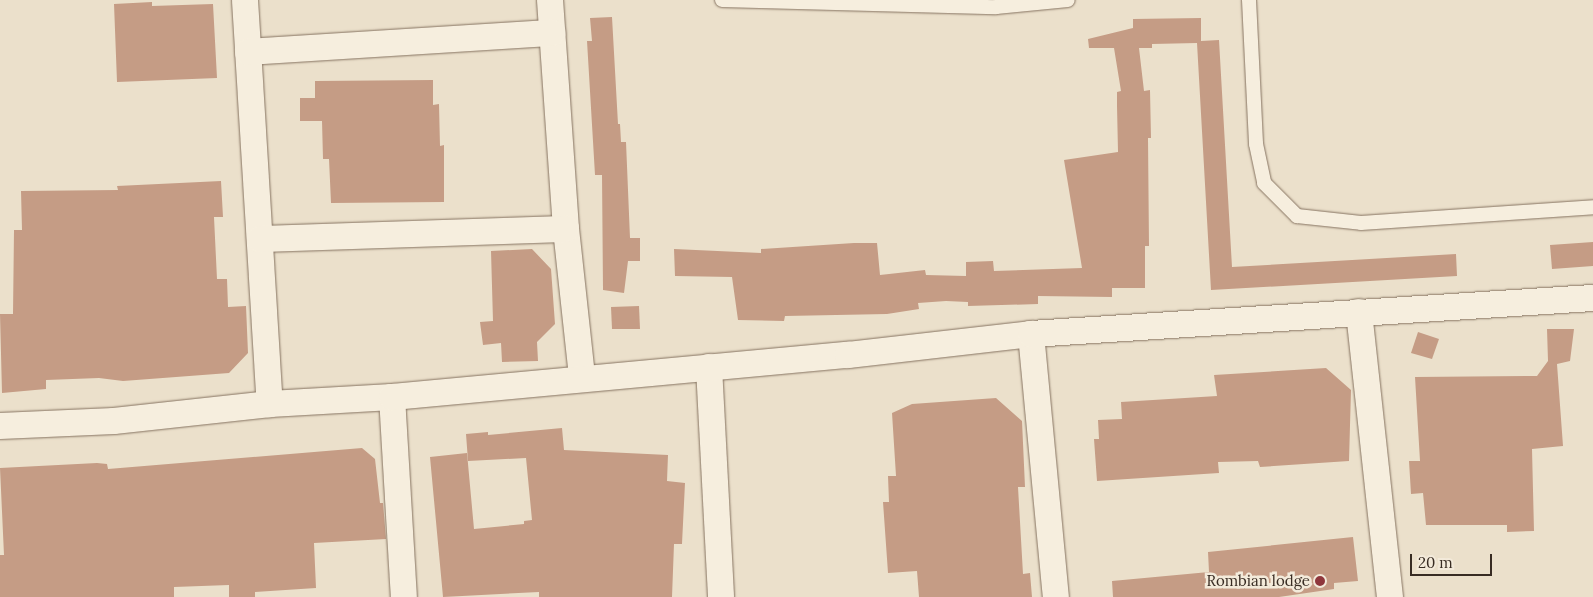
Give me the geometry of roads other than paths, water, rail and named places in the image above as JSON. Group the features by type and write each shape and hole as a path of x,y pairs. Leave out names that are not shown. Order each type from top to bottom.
{"street":[{"path":"244,0 270,404"},
{"path":"550,0 566,229 582,377"},
{"path":"248,52 552,33"},
{"path":"260,239 566,229"},
{"path":"0,426 114,421 270,404 392,397 1032,334 1593,298"},
{"path":"1359,312 1390,597"},
{"path":"1032,334 1056,597"},
{"path":"709,367 721,597"},
{"path":"392,397 404,597"}],"lane":[{"path":"722,0 996,7 1068,0"},
{"path":"1249,0 1256,144 1264,183 1297,216 1361,223 1593,207"}],"place":[{"name":"Rombian lodge","path":"1320,581"}]}
